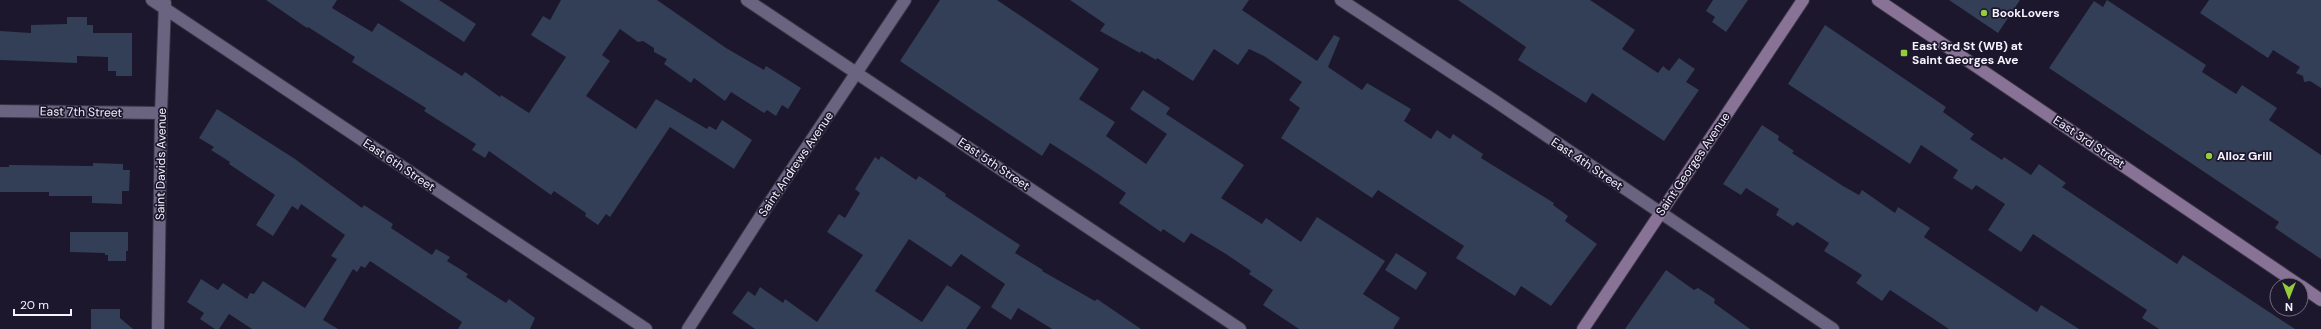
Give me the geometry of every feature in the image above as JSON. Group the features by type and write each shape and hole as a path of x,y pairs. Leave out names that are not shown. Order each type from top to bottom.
{"street":[{"name":"East 6th Street","path":"152,0 165,4 646,329"},
{"name":"East 5th Street","path":"747,0 1240,329"},
{"name":"Saint Andrews Avenue","path":"688,329 764,211 858,73 905,0"},
{"name":"East 4th Street","path":"1341,0 1495,101 1660,214 1833,329"},
{"name":"Saint Georges Avenue","path":"1583,329 1803,0"},
{"name":"East 3rd Street","path":"1878,0 2287,277"},
{"name":"Saint Davids Avenue","path":"158,329 161,113 165,4"},
{"name":"East 7th Street","path":"0,111 161,113"},
{"name":"East 3rd Street","path":"2309,292 2321,300"}],"building":[{"path":"266,0 337,0 332,8 372,32 378,23 462,76 465,72 500,97 501,95 529,113 566,57 531,35 543,16 550,20 561,0 657,0 726,48 764,70 766,66 801,88 788,109 782,105 776,116 767,110 764,113 731,92 725,101 694,78 691,83 664,64 667,59 654,52 654,48 643,41 638,42 620,29 602,55 610,61 586,96 636,129 656,99 707,129 709,126 716,130 722,120 752,140 734,169 670,127 610,217 606,214 598,225 585,216 586,213 554,191 551,195 489,151 485,158 472,150 476,144 424,111 426,108 352,62 355,57 308,27 307,28"},
{"path":"399,0 439,0 476,24 464,42"},
{"path":"940,0 997,0 1099,69 1079,99 1115,122 1106,136 1146,164 1167,134 1130,109 1143,90 1170,108 1166,114 1244,165 1221,198 1262,224 1266,218 1301,242 1317,217 1385,261 1363,294 1400,318 1393,329 1299,329 1263,305 1273,290 1249,274 1251,271 1226,254 1191,233 1184,243 1163,229 1161,232 1119,203 1126,193 1089,168 1050,143 1042,156 900,61"},
{"path":"1070,0 1249,0 1242,10 1317,61 1334,35 1340,38 1328,67 1362,90 1367,83 1411,109 1404,121 1431,139 1437,130 1450,139 1453,134 1483,154 1481,158 1554,203 1553,205 1568,216 1565,221 1597,244 1551,306 1521,286 1515,296 1456,258 1464,246 1378,190 1372,198 1281,138 1300,108 1289,100 1302,82 1264,56 1249,49 1238,65 1214,49 1193,81 1157,58 1156,60 1141,51 1140,53 1100,31 1105,24"},
{"path":"1458,0 1590,0 1635,30 1622,49 1658,73 1663,66 1669,71 1679,58 1695,69 1686,82 1699,90 1664,141 1592,93 1586,103 1518,60 1526,47"},
{"path":"1713,0 1748,0 1726,32 1712,22 1715,17 1706,11"},
{"path":"1949,0 2020,0 1998,33"},
{"path":"2107,0 2206,65 2202,72 2236,94 2242,85 2277,108 2269,120 2321,155 2321,259 2275,228 2279,222 2049,68 2094,1 2103,7"},
{"path":"2209,0 2321,0 2321,88 2310,81 2304,82 2303,76 2296,73 2300,67 2273,50 2268,58 2200,13"},
{"path":"67,17 87,17 87,25 93,25 93,33 132,33 132,76 116,76 116,71 108,71 108,57 77,56 77,63 0,60 0,31 31,33 31,25 67,24"},
{"path":"1825,25 1946,107 1943,112 1974,134 1970,139 2002,160 2004,157 2031,175 2039,164 2066,183 2062,187 2177,264 2183,255 2269,312 2269,317 2277,317 2295,329 2159,329 2142,318 2147,310 2033,234 2021,252 1988,230 2005,204 1976,185 1972,190 1953,178 1958,170 1921,145 1910,164 1788,84"},
{"path":"217,109 295,159 362,208 364,205 393,224 391,228 432,255 436,249 450,257 447,261 468,274 466,277 506,303 509,299 535,318 530,329 458,329 462,322 370,261 365,268 361,266 357,272 353,269 323,320 338,329 252,329 229,314 219,329 215,329 200,319 204,313 187,302 201,279 218,290 223,283 247,299 250,293 254,294 263,281 305,308 337,259 331,256 345,235 301,204 298,210 292,206 273,236 256,225 275,195 229,164 230,162 211,150 214,147 199,138"},
{"path":"1762,125 1779,136 1778,140 1794,151 1792,153 1843,186 1859,195 1862,190 1895,213 1898,207 1930,228 1924,237 2037,312 2041,305 2079,329 1949,329 1890,290 1882,301 1856,283 1862,275 1824,251 1829,243 1797,222 1793,226 1776,215 1779,209 1746,188 1741,195 1723,184"},
{"path":"881,156 916,180 919,176 946,194 945,196 1020,245 1015,253 1043,270 1042,271 1095,301 1097,299 1141,329 1052,329 1018,308 1011,320 991,307 1005,284 961,254 951,267 909,239 875,291 922,322 947,285 981,307 966,329 755,329 732,313 748,291 755,296 760,287 783,303 785,299 817,322 863,255 827,232 839,214 845,218 860,193 855,189 875,157 879,160"},
{"path":"93,163 123,164 123,170 130,170 129,191 122,191 122,204 92,203 92,196 49,196 49,192 0,192 0,167 9,167 9,165 93,166"},
{"path":"70,232 128,232 128,251 126,251 126,261 108,261 108,255 105,255 105,253 70,252"},
{"path":"1396,253 1427,273 1416,290 1385,270"},
{"path":"1666,270 1694,290 1698,288 1715,299 1714,303 1750,329 1625,329"},
{"path":"91,309 120,309 120,318 133,329 91,329"}],"place":[{"name":"BookLovers","path":"1984,13"},
{"name":"East 3rd St (WB) at Saint Georges Ave","path":"1904,53"},
{"name":"Alloz Grill","path":"2209,156"}]}
